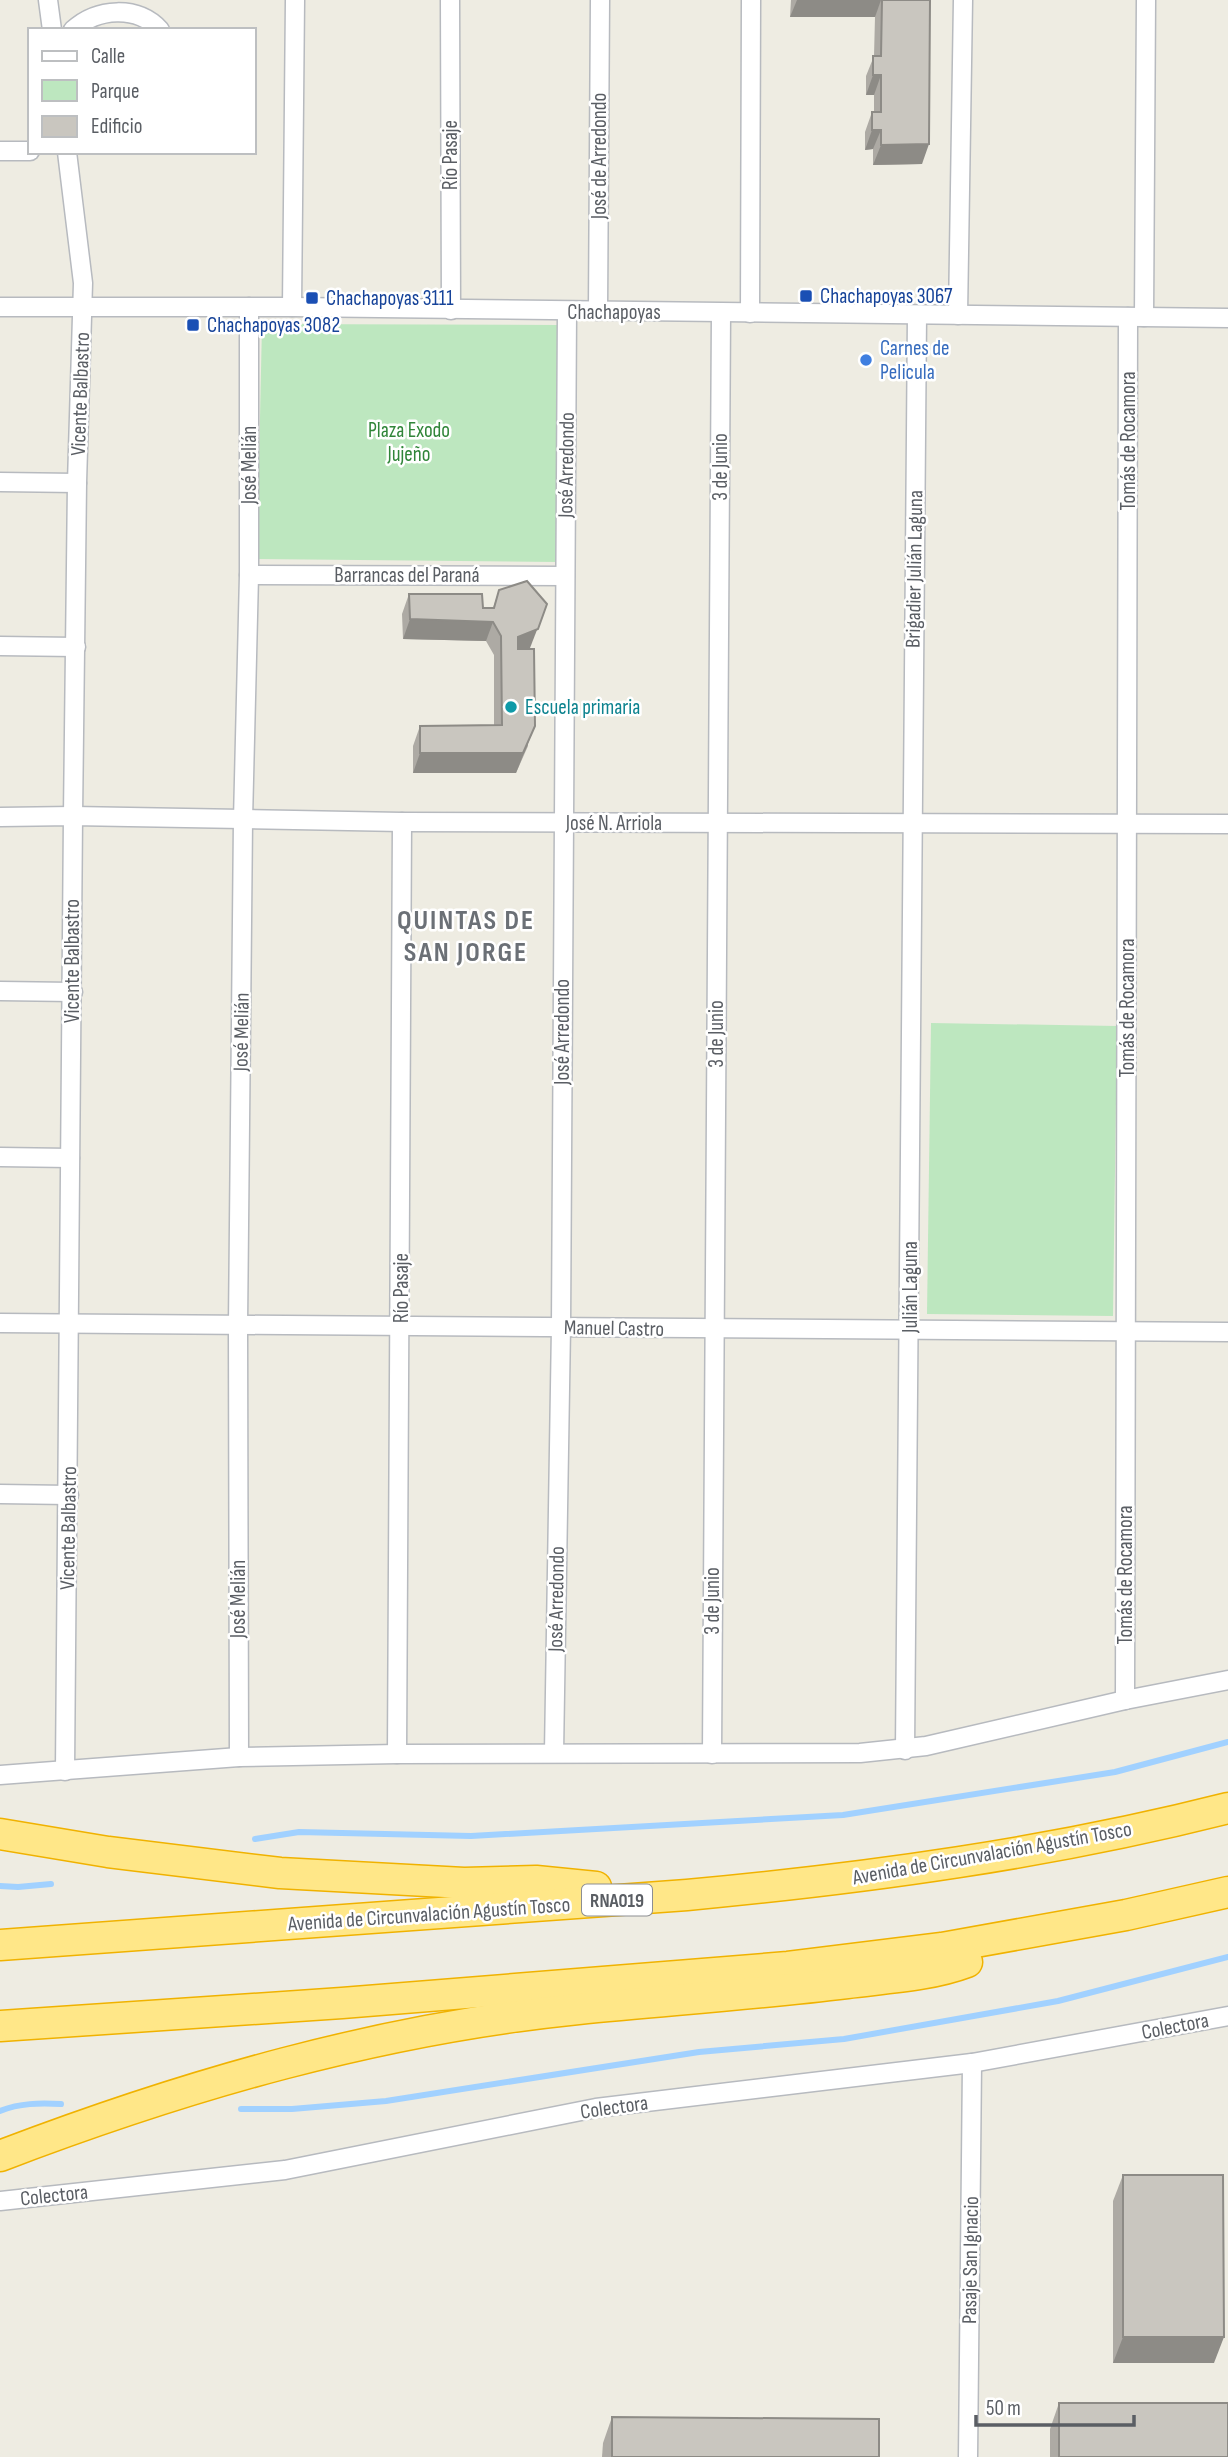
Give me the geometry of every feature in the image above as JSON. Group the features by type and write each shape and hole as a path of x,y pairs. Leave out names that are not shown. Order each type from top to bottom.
{"highway":[{"name":"Avenida de Circunvalación Agustín Tosco","path":"0,1945 687,1895 798,1884 985,1858 1098,1837 1228,1808"},
{"path":"0,1834 108,1852 280,1873 464,1883 536,1881 687,1895"},
{"path":"0,2026 716,1974 942,1948 1228,1892"},
{"path":"0,2156 115,2113 192,2088 279,2064 406,2035 577,2009 790,1990 951,1968 1055,1928"}],"street":[{"path":"48,0 51,28"},
{"path":"292,307 295,0"},
{"name":"Río Pasaje","path":"450,0 451,310"},
{"name":"José de Arredondo","path":"598,311 600,0"},
{"path":"750,313 751,0"},
{"path":"958,315 963,0"},
{"name":"Tomás de Rocamora","path":"1125,1700 1128,824 1136,317 1146,0"},
{"path":"76,28 90,18 104,13 124,11 143,17 157,28"},
{"path":"0,150 28,151"},
{"name":"Vicente Balbastro","path":"65,1770 77,483 83,283 67,154"},
{"name":"Chachapoyas","path":"0,307 292,307 1228,318"},
{"name":"José Melián","path":"239,1757 238,1326 243,820 249,575 249,307"},
{"name":"José Arredondo","path":"554,1753 561,1327 567,311"},
{"name":"3 de Junio","path":"712,1754 721,313"},
{"name":"Brigadier Julián Laguna","path":"912,823 917,314"},
{"path":"0,482 77,483"},
{"name":"Barrancas del Paraná","path":"249,575 565,576"},
{"path":"0,646 76,647"},
{"name":"José N. Arriola","path":"0,817 563,823 1228,824"},
{"name":"Río Pasaje","path":"397,1754 402,822"},
{"name":"Julián Laguna","path":"905,1750 912,823"},
{"path":"0,991 73,992"},
{"path":"0,1157 71,1158"},
{"name":"Manuel Castro","path":"0,1323 1228,1332"},
{"path":"0,1494 69,1495"},
{"path":"0,1775 239,1757 860,1753 905,1750 1125,1700 1228,1680"},
{"name":"Colectora","path":"0,2201 285,2171 596,2108 972,2063 1228,2016"},
{"name":"Pasaje San Ignacio","path":"968,2457 972,2063"}],"green space":[{"name":"Plaza Exodo Jujeño","path":"262,324 557,325 559,562 257,559"},
{"path":"931,1023 1117,1026 1113,1316 927,1314"}],"building":[{"path":"882,0 930,0 929,144 881,145 881,130 872,130 872,112 881,112 881,75 873,75 873,56 881,56"},
{"path":"527,581 547,604 538,629 518,637 518,649 534,649 535,726 523,753 420,753 420,726 502,725 501,636 493,622 410,619 409,594 482,594 483,608 494,608 499,590"},
{"path":"1123,2175 1223,2175 1224,2337 1123,2337"},
{"path":"1059,2403 1228,2403 1228,2457 1059,2457"},
{"path":"612,2417 879,2419 879,2457 612,2457"}],"waterway":[{"path":"255,1839 299,1832 471,1836 843,1815 1115,1772 1228,1742"},
{"path":"0,1886 51,1884"},
{"path":"241,2109 292,2109 386,2101 699,2052 844,2039 1058,2001 1228,1957"},
{"path":"0,2111 30,2104 61,2104"}],"place":[{"name":"Chachapoyas 3067","path":"806,296"},
{"name":"Chachapoyas 3111","path":"312,298"},
{"name":"Chachapoyas 3082","path":"193,325"},
{"name":"Carnes de Pelicula","path":"866,360"},
{"name":"Escuela primaria","path":"511,707"}],"district":[{"name":"QUINTAS DE SAN JORGE","path":"466,935"}]}
